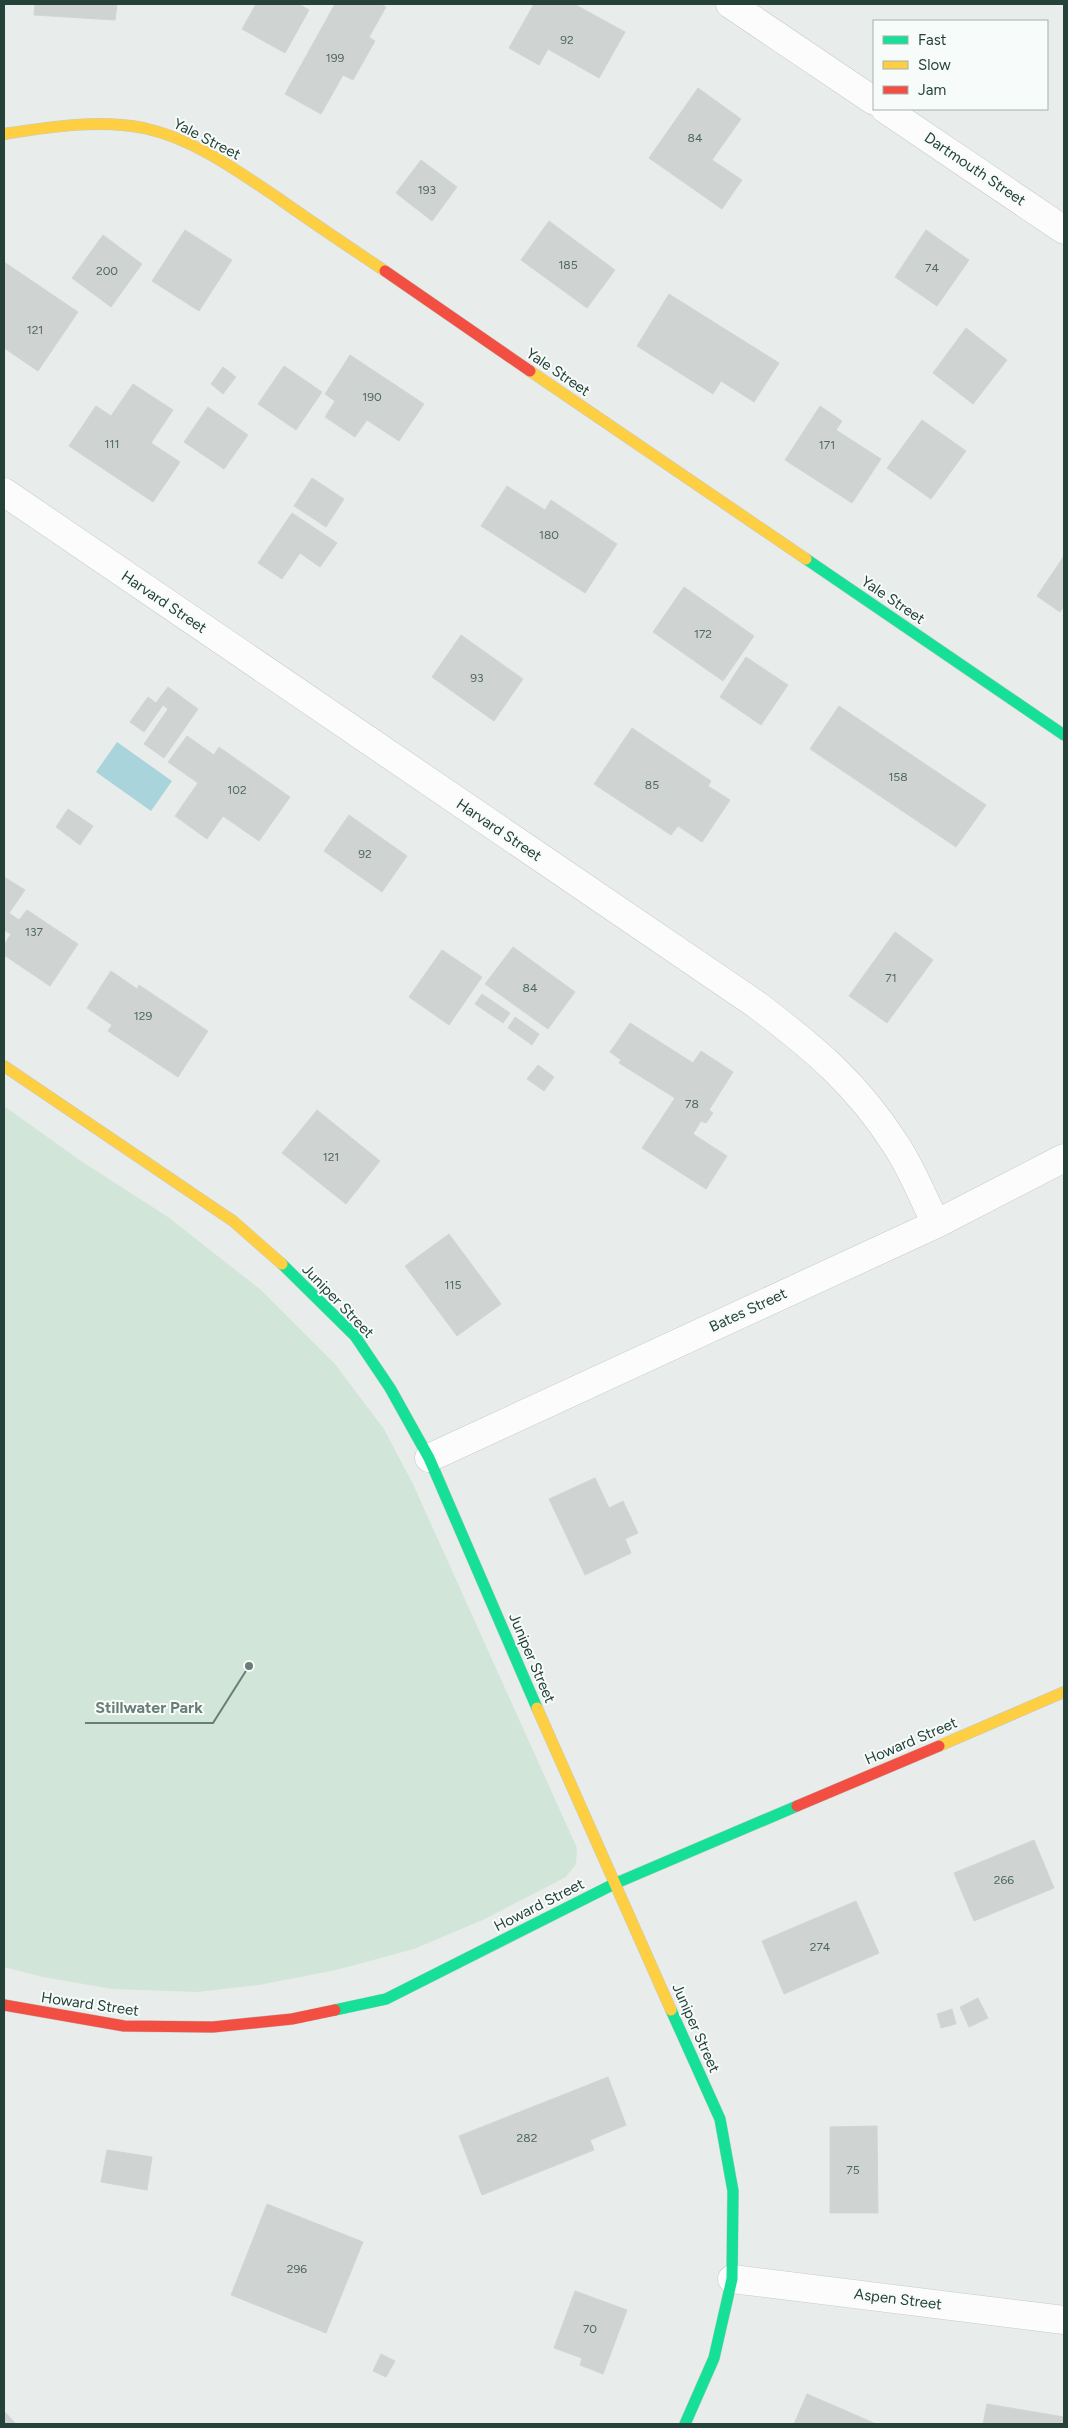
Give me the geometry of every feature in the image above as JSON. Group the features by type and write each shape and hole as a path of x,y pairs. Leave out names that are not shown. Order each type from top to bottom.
{"street":[{"path":"730,4 873,101"},
{"name":"Dartmouth Street","path":"886,110 1064,230"},
{"name":"Yale Street","path":"4,134 53,126 112,125 160,132 220,159 1064,735"},
{"name":"Harvard Street","path":"4,492 757,1005 808,1043 851,1083 897,1145 936,1224"},
{"name":"Juniper Street","path":"4,1066 233,1221 291,1272 355,1336 390,1388 429,1458 614,1884 720,2118 733,2191 732,2279 714,2358 685,2424"},
{"name":"Bates Street","path":"429,1458 936,1224 1064,1158"},
{"name":"Howard Street","path":"4,2005 124,2026 213,2027 292,2019 386,1999 614,1884 1064,1692"},
{"name":"Aspen Street","path":"732,2279 1064,2320"}],"green space":[{"path":"4,1106 81,1161 168,1217 261,1290 335,1364 384,1429 413,1484 577,1848 576,1864 566,1877 485,1919 414,1949 336,1970 259,1985 198,1992 112,1989 43,1977 4,1967"}],"water":[{"path":"117,742 172,781 151,811 96,772"}],"building":[{"path":"35,4 117,4 115,20 34,15"},
{"path":"256,4 299,4 309,10 285,53 242,29"},
{"path":"335,4 380,4 386,7 369,37 375,41 353,80 343,75 321,114 285,94"},
{"path":"534,4 574,4 625,32 599,78 548,49 539,65 509,48"},
{"path":"698,88 741,119 712,160 742,180 722,209 649,158"},
{"path":"421,160 457,187 432,221 396,193"},
{"path":"549,221 615,270 587,308 521,260"},
{"path":"185,230 232,260 199,311 152,281"},
{"path":"926,230 969,260 937,306 895,277"},
{"path":"103,235 142,264 111,307 72,278"},
{"path":"4,262 78,312 38,371 4,348"},
{"path":"669,294 779,363 754,402 721,381 713,394 637,346"},
{"path":"966,328 1007,360 973,404 933,373"},
{"path":"350,355 424,404 399,441 367,420 355,437 325,417 335,401 325,394"},
{"path":"284,366 322,392 296,430 258,404"},
{"path":"223,367 236,377 223,394 211,384"},
{"path":"133,384 173,410 151,443 180,462 153,502 69,446 96,406 111,416"},
{"path":"820,406 842,421 836,430 881,459 852,503 785,460"},
{"path":"208,407 248,435 224,469 184,442"},
{"path":"922,420 966,451 931,499 887,468"},
{"path":"312,478 344,499 326,527 294,506"},
{"path":"507,486 545,510 551,500 617,544 585,593 481,526"},
{"path":"292,513 337,543 320,567 300,553 282,579 258,563"},
{"path":"1064,556 1064,606 1060,612 1037,596"},
{"path":"684,587 754,636 723,681 653,632"},
{"path":"461,635 523,679 494,721 432,677"},
{"path":"746,657 788,685 761,725 720,697"},
{"path":"168,687 198,709 164,758 144,744 168,709 163,705 144,732 130,722 148,697 156,703"},
{"path":"839,706 986,805 956,847 810,749"},
{"path":"632,728 711,781 708,786 730,800 702,842 678,826 671,835 594,784"},
{"path":"187,736 214,755 219,747 290,797 259,841 223,816 207,839 175,816 198,783 168,762"},
{"path":"68,809 93,826 80,845 56,827"},
{"path":"349,815 407,856 382,892 324,851"},
{"path":"4,877 25,890 9,913 19,920 27,910 78,944 50,986 4,955 4,945 11,934 4,930"},
{"path":"895,932 933,960 887,1023 849,996"},
{"path":"513,947 575,992 548,1029 485,984"},
{"path":"442,950 482,977 449,1025 409,997"},
{"path":"111,971 137,989 139,985 208,1031 178,1077 108,1031 112,1025 87,1008"},
{"path":"482,994 510,1013 503,1023 475,1004"},
{"path":"515,1017 539,1034 532,1045 508,1028"},
{"path":"630,1023 693,1063 701,1051 733,1072 709,1110 713,1113 706,1123 701,1121 693,1134 727,1156 706,1189 642,1148 675,1098 619,1063 621,1060 610,1052"},
{"path":"538,1065 554,1077 544,1091 527,1079"},
{"path":"317,1110 380,1161 346,1204 282,1153"},
{"path":"449,1234 501,1304 457,1336 405,1266"},
{"path":"595,1478 609,1508 623,1501 638,1533 625,1539 631,1553 585,1575 549,1499"},
{"path":"1034,1840 1054,1888 974,1921 954,1873"},
{"path":"856,1901 879,1953 784,1994 762,1941"},
{"path":"978,1998 988,2018 969,2027 960,2007"},
{"path":"952,2009 956,2024 941,2028 937,2014"},
{"path":"608,2077 626,2125 590,2140 594,2150 482,2195 459,2136"},
{"path":"877,2126 878,2213 830,2213 830,2127"},
{"path":"107,2150 152,2157 147,2190 101,2182"},
{"path":"267,2204 363,2242 326,2333 231,2295"},
{"path":"575,2291 627,2310 603,2374 580,2365 582,2358 554,2348"},
{"path":"381,2354 395,2361 386,2377 373,2371"},
{"path":"807,2394 874,2423 794,2424"},
{"path":"987,2404 1064,2417 1064,2424 983,2424"},
{"path":"4,2411 16,2424 4,2424"}],"traffic: fast":[{"path":"806,559 1064,735"},
{"path":"282,1264 355,1336 390,1388 429,1458 537,1708"},
{"path":"335,2010 386,1999 614,1884 797,1806"},
{"path":"671,2010 720,2119 733,2191 732,2279 714,2358 685,2424"}],"traffic: slow":[{"path":"4,134 91,124 127,125 162,133 197,148 230,166 385,271"},
{"path":"530,371 806,559"},
{"path":"4,1066 233,1221 282,1264"},
{"path":"939,1746 1064,1692"},
{"path":"537,1708 671,2010"}],"traffic: jam":[{"path":"385,271 530,371"},
{"path":"797,1806 939,1746"},
{"path":"4,2005 124,2026 213,2027 292,2019 335,2010"}],"place":[{"name":"Stillwater Park","path":"249,1666"}]}
